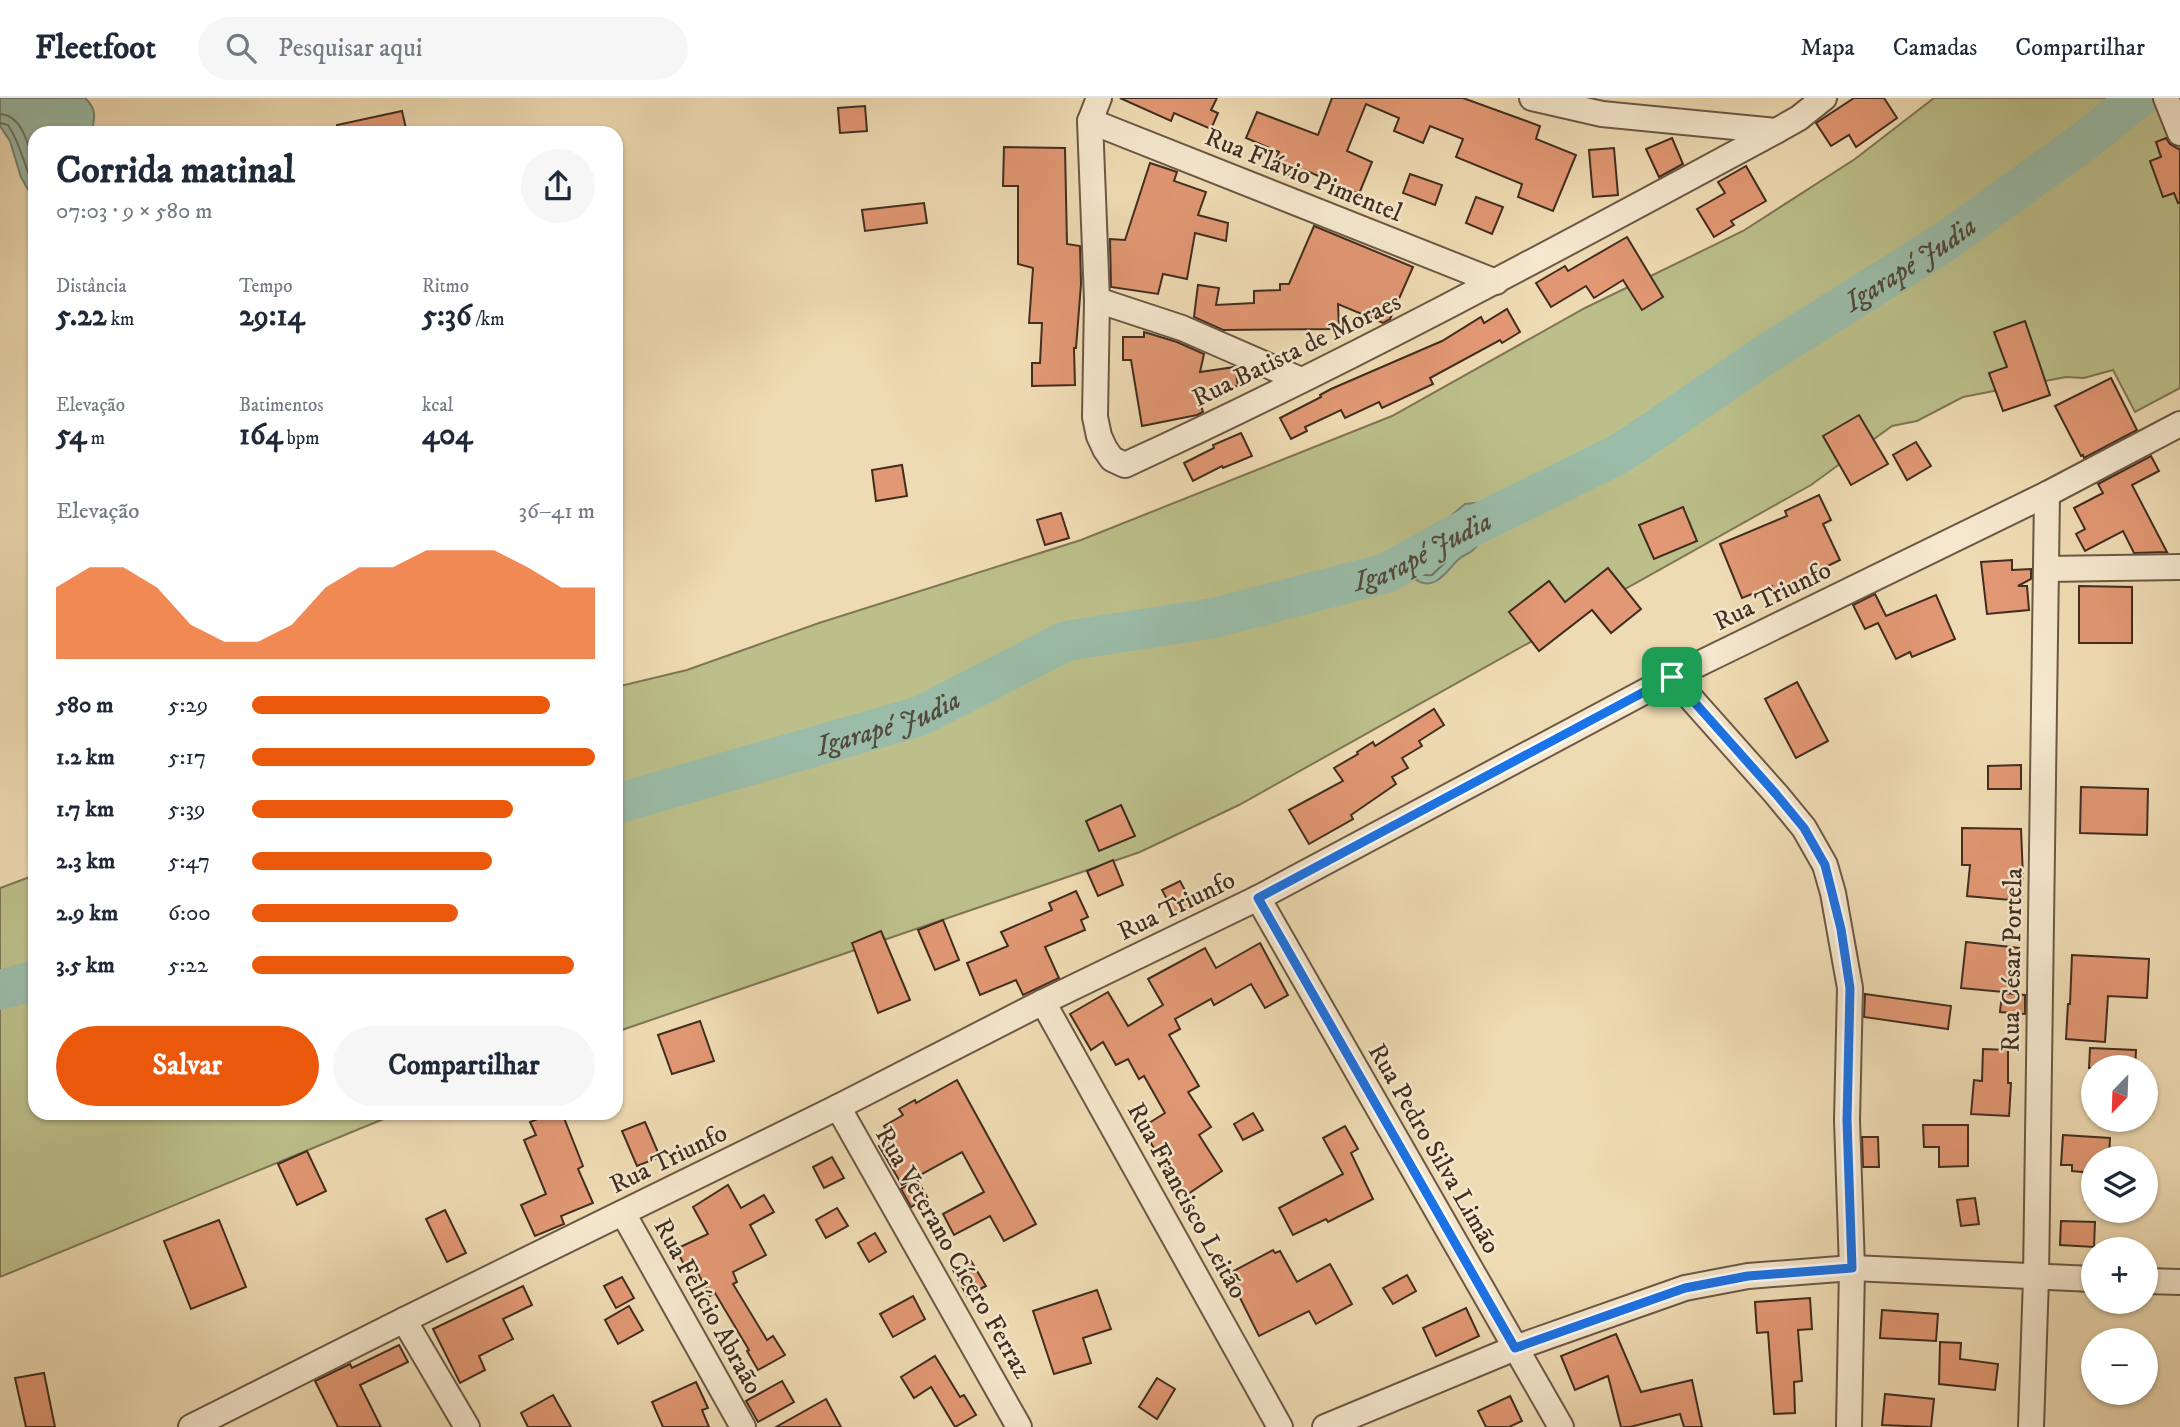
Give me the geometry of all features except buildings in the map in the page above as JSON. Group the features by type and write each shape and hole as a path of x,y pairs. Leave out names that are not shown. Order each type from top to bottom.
{"street":[{"path":"1532,98 1776,131"},
{"name":"Rua Batista de Moraes","path":"1095,109 1095,417 1105,449 1112,458 1125,465 1496,282 1776,131 1799,118 1824,98"},
{"path":"2166,98 2180,133"},
{"name":"Rua Flávio Pimentel","path":"1095,109 1496,282"},
{"path":"1097,300 1182,328 1301,380"},
{"name":"Rua Triunfo","path":"196,1426 404,1320 838,1107 1043,1002 1258,898 1672,677 2048,494 2180,424"},
{"name":"Rua César Portela","path":"2031,1427 2036,1278 2048,494"},
{"path":"2046,569 2180,567"},
{"path":"1672,677 1804,828 1825,865 1841,929 1850,988 1847,1120 1852,1268 1849,1427"},
{"name":"Rua Pedro Silva Limão","path":"1258,898 1560,1427"},
{"name":"Rua Francisco Leitão","path":"1043,1002 1280,1427"},
{"name":"Rua Veterano Cícero Ferraz","path":"838,1107 1019,1427"},
{"name":"Rua Felício Abraão","path":"623,1213 743,1427"},
{"path":"1325,1427 1515,1348 1685,1288 1748,1276 1852,1268 2081,1279"},
{"path":"2158,1281 2180,1282"},
{"path":"404,1320 467,1427"}],"green space":[{"path":"1934,98 2180,98 2180,388 2135,412 2113,370 2084,378 2066,377 1963,397 1917,421 1892,426 1811,485 1239,805 1140,852 623,1030 623,685 687,670 819,623 1081,540 1392,416 1585,308 1743,231 1855,159"},
{"path":"28,878 28,1120 381,1120 0,1277 0,888"}],"water":[{"path":"0,98 85,98 93,110 93,126 28,126 28,190 21,177 10,141 0,126"},
{"path":"1527,489 1537,492 1542,499 1539,503 1502,515 1489,527 1473,550 1436,581 1423,583 1412,576 1403,565 1397,553 1402,546 1429,534 1465,504 1507,500"}],"waterway":[{"name":"Igarapé Judia","path":"623,802 920,716 1066,641 1214,618 1386,573 1455,535 1621,453 1768,353 1946,241 2090,137 2138,98"},
{"name":"Igarapé Judia","path":"0,990 28,982"}],"route":[{"path":"1672,677 1804,828 1825,865 1841,929 1850,988 1847,1120 1852,1268 1748,1276 1685,1288 1515,1348 1258,898 1672,677"}]}
